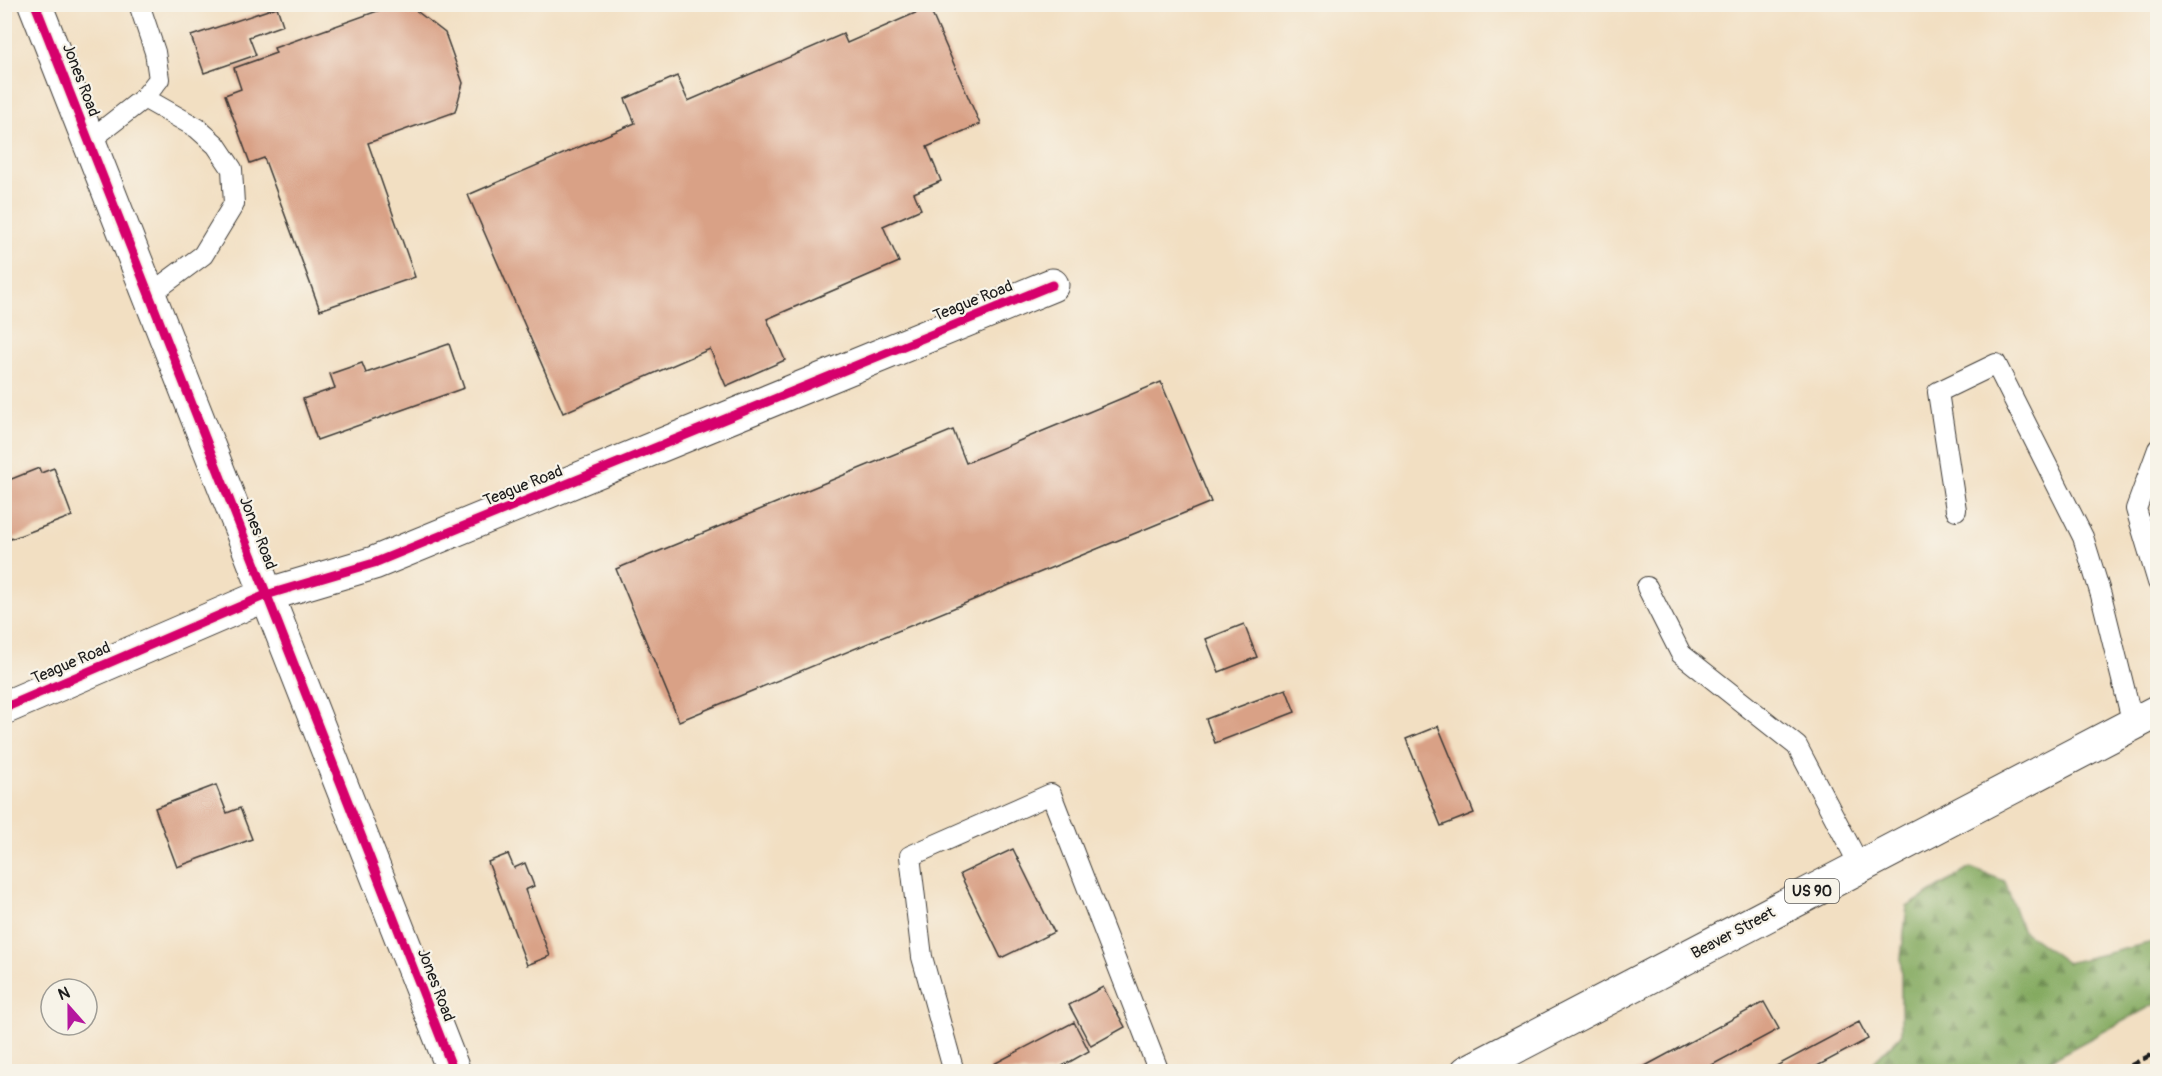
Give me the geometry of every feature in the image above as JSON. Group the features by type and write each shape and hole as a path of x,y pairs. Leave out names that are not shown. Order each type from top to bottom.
{"street":[{"name":"Jones Road","path":"35,4 454,1071"},
{"name":"Teague Road","path":"4,708 266,596 374,563 1052,285"},
{"name":"Beaver Street","path":"1467,1071 2145,718"}],"lane":[{"path":"89,141 144,98 159,80 155,52 139,4"},
{"path":"144,98 197,128 216,145 232,169 234,204 203,255 149,295"},
{"path":"1956,510 1938,392 1996,364 2083,537 2145,718"},
{"path":"2157,449 2136,509 2157,582"},
{"path":"1647,587 1681,654 1797,746 1860,866"},
{"path":"954,1071 922,957 910,856 1051,794 1159,1071"}],"green space":[{"path":"1970,868 2005,881 2022,930 2067,963 2157,941 2157,1003 2030,1071 1865,1071 1901,1035 1901,958 1907,907"}],"building":[{"path":"387,4 414,4 414,9 445,33 463,83 455,112 368,143 415,277 320,310 264,158 250,163 225,95 241,89 234,68 276,53 274,48 386,8"},
{"path":"277,7 283,25 249,37 256,55 204,73 191,36"},
{"path":"929,7 980,124 927,147 941,181 914,193 921,209 883,226 899,262 767,319 785,360 726,386 710,349 563,413 468,195 635,123 625,99 677,76 688,101 843,34 847,43"},
{"path":"449,344 464,388 317,440 303,399 335,388 330,374 362,363 366,373"},
{"path":"1161,382 1211,502 679,721 616,569 953,430 966,463"},
{"path":"39,468 41,473 54,468 72,516 11,539 4,523 4,482"},
{"path":"1244,624 1257,657 1219,672 1206,639"},
{"path":"1286,689 1295,712 1215,743 1206,719"},
{"path":"1438,726 1474,813 1441,826 1406,739"},
{"path":"216,785 227,813 240,808 252,839 177,867 155,808"},
{"path":"1013,849 1054,932 1001,958 960,874"},
{"path":"508,854 514,868 525,863 534,886 525,890 550,956 527,965 488,862"},
{"path":"1103,987 1125,1027 1091,1046 1069,1005"},
{"path":"1764,1002 1779,1029 1699,1072 1634,1072"},
{"path":"1074,1022 1089,1051 1052,1072 991,1072 988,1067"},
{"path":"1859,1022 1868,1039 1806,1072 1765,1072"}],"railway":[{"path":"2119,1072 2158,1051"}],"cycle path":[{"path":"35,4 454,1072"},
{"path":"4,708 266,595 374,563 1052,285"}]}
